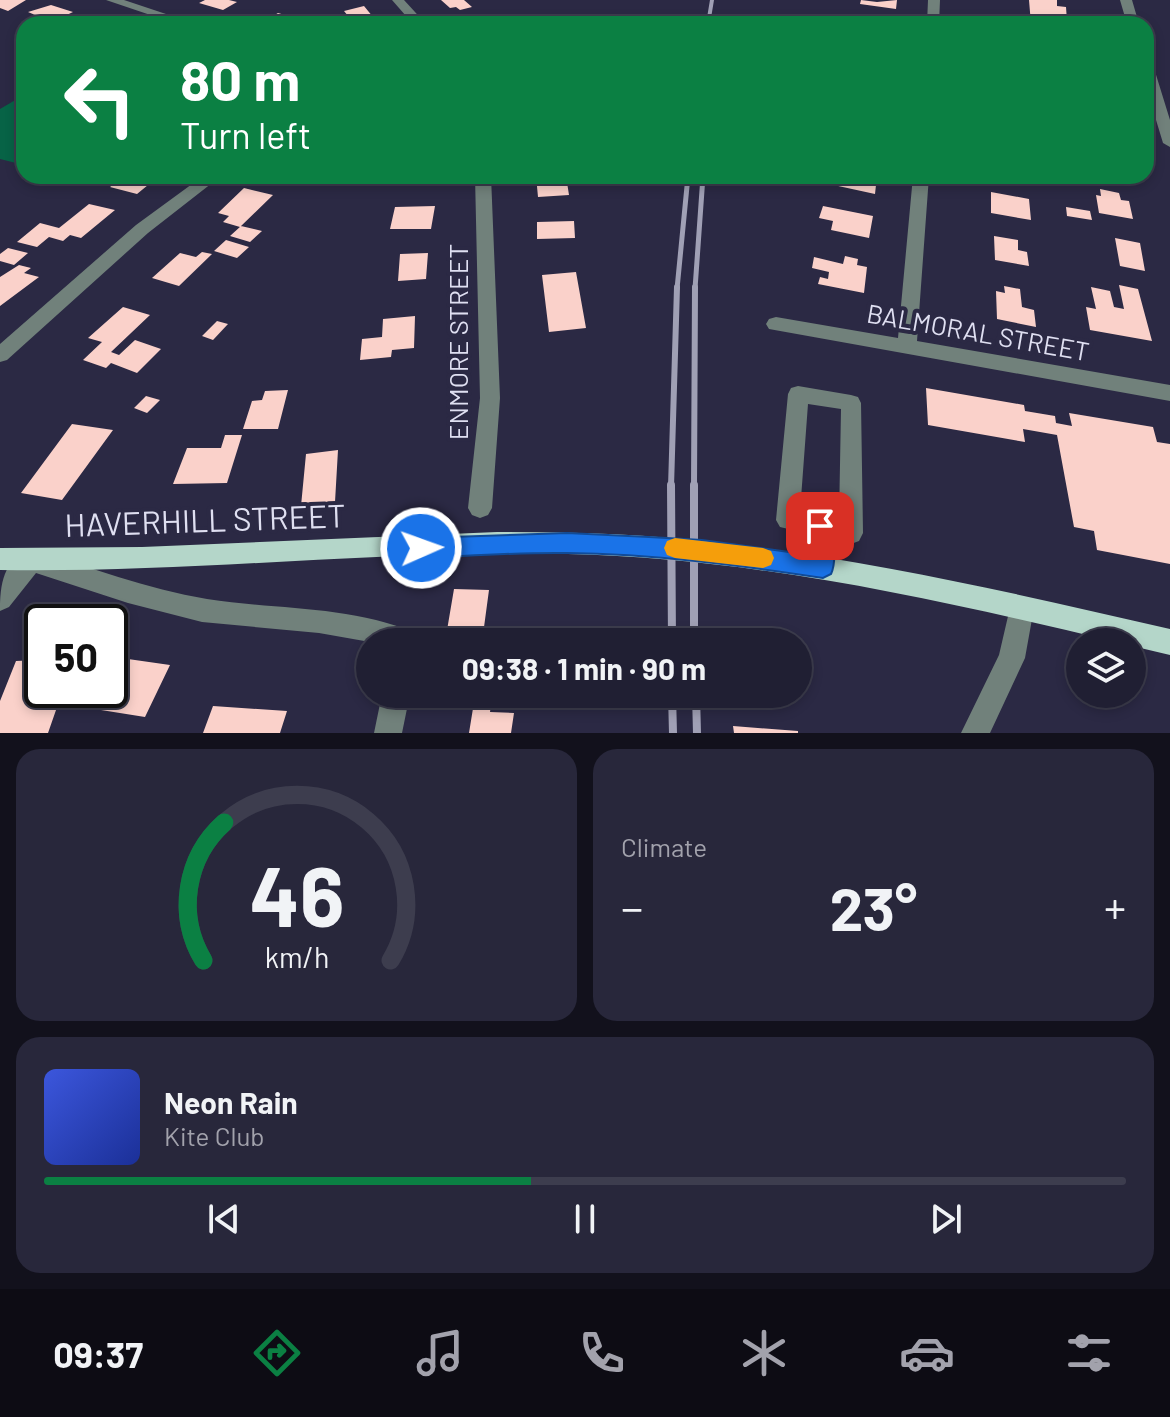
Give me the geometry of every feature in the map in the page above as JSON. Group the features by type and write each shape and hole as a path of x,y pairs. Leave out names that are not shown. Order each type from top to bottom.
{"main road":[{"name":"HAVERHILL STREET","path":"0,559 234,557 567,543 702,550 823,567 1170,642"}],"street":[{"path":"112,0 164,16"},
{"path":"398,0 413,16"},
{"path":"1154,91 1170,143"},
{"path":"0,355 142,229 202,184"},
{"name":"ENMORE STREET","path":"480,508 490,398 483,184"},
{"path":"907,347 920,184"},
{"name":"BALMORAL STREET","path":"776,324 1170,393"},
{"path":"798,394 851,403 851,533 820,526 788,520 798,394"},
{"path":"820,526 823,567"},
{"path":"0,599 31,560 150,597 224,613 373,628"},
{"path":"975,733 1012,658 1021,608"},
{"path":"388,733 393,708"}],"green space":[{"path":"16,100 16,163 0,159 0,109"}],"building":[{"path":"0,0 26,0 8,11 0,8"},
{"path":"205,0 237,2 223,10 199,3"},
{"path":"441,0 464,0 472,7 460,10 450,8"},
{"path":"861,0 897,0 896,9 860,4"},
{"path":"1029,0 1057,0 1057,6 1066,7 1067,16 1030,16"},
{"path":"51,5 73,12 65,16 38,16 28,12"},
{"path":"364,6 372,16 348,16 344,11"},
{"path":"114,184 149,184 137,194 110,187"},
{"path":"401,184 435,184 435,185"},
{"path":"537,184 567,184 569,195 538,197"},
{"path":"829,184 876,184 875,194"},
{"path":"244,188 273,195 240,227 223,222 229,216 218,213"},
{"path":"1100,189 1119,193 1121,200 1129,201 1133,219 1099,213 1096,195 1101,196"},
{"path":"991,192 1029,199 1031,220 991,213"},
{"path":"89,204 115,210 81,238 70,235 63,241 49,237 37,247 17,242 40,223 59,228"},
{"path":"435,206 431,229 390,229 395,207"},
{"path":"823,206 873,216 869,238 831,230 833,221 819,218"},
{"path":"1066,207 1090,211 1092,220 1067,216"},
{"path":"574,221 575,238 537,239 537,222"},
{"path":"241,226 262,231 250,242 230,236"},
{"path":"994,236 1018,240 1018,250 1027,252 1029,266 995,260"},
{"path":"1115,238 1140,243 1145,271 1120,266"},
{"path":"226,240 249,247 237,258 214,251"},
{"path":"8,248 28,253 14,265 0,261 0,254"},
{"path":"202,252 212,254 179,286 152,278 180,253 196,257"},
{"path":"428,253 426,279 398,281 400,254"},
{"path":"845,256 858,259 857,265 867,267 864,293 818,284 820,277 828,279 829,272 812,268 814,257 843,264"},
{"path":"19,265 31,268 24,273 39,277 0,306 0,277"},
{"path":"576,272 586,328 549,332 542,275"},
{"path":"1119,285 1138,289 1152,341 1090,330 1086,307 1096,309 1091,287 1110,291 1114,307 1124,309"},
{"path":"1004,286 1020,289 1022,307 1034,310 1036,327 997,319 996,291 1005,293"},
{"path":"123,307 150,315 111,352 119,355 135,340 161,349 137,373 111,363 106,368 83,360 102,342 88,338"},
{"path":"415,316 414,348 392,350 391,357 360,360 362,339 382,337 383,319"},
{"path":"217,321 228,324 213,340 202,336"},
{"path":"926,388 1024,405 1025,411 1055,416 1056,423 1072,426 1069,413 1153,427 1157,442 1170,444 1170,564 1097,550 1094,531 1074,527 1057,435 1023,429 1025,442 928,425"},
{"path":"288,390 278,429 243,429 252,401 262,400 265,391"},
{"path":"146,396 160,400 147,413 134,408"},
{"path":"72,424 113,430 62,500 21,493"},
{"path":"225,435 242,435 227,483 173,484 187,448 221,448"},
{"path":"338,450 335,502 301,506 306,454"},
{"path":"454,589 489,590 484,628 447,628"},
{"path":"128,659 170,665 145,717 101,710 128,708"},
{"path":"16,661 24,661 24,708 57,708 48,733 0,733 0,701"},
{"path":"213,706 287,711 280,733 203,733"},
{"path":"473,708 514,713 511,733 469,733"},
{"path":"733,726 798,731 798,733 734,733"}],"railway":[{"path":"709,16 712,0"},
{"path":"677,289 687,184"},
{"path":"695,289 702,184"},
{"path":"671,487 677,287"},
{"path":"694,487 695,287"},
{"path":"671,487 672,628"},
{"path":"694,487 694,628"},
{"path":"672,708 673,733"},
{"path":"696,708 697,733"}],"slow traffic":[{"path":"675,548 763,558"}],"route":[{"path":"421,548 567,543 702,550 823,567 820,526"}]}
